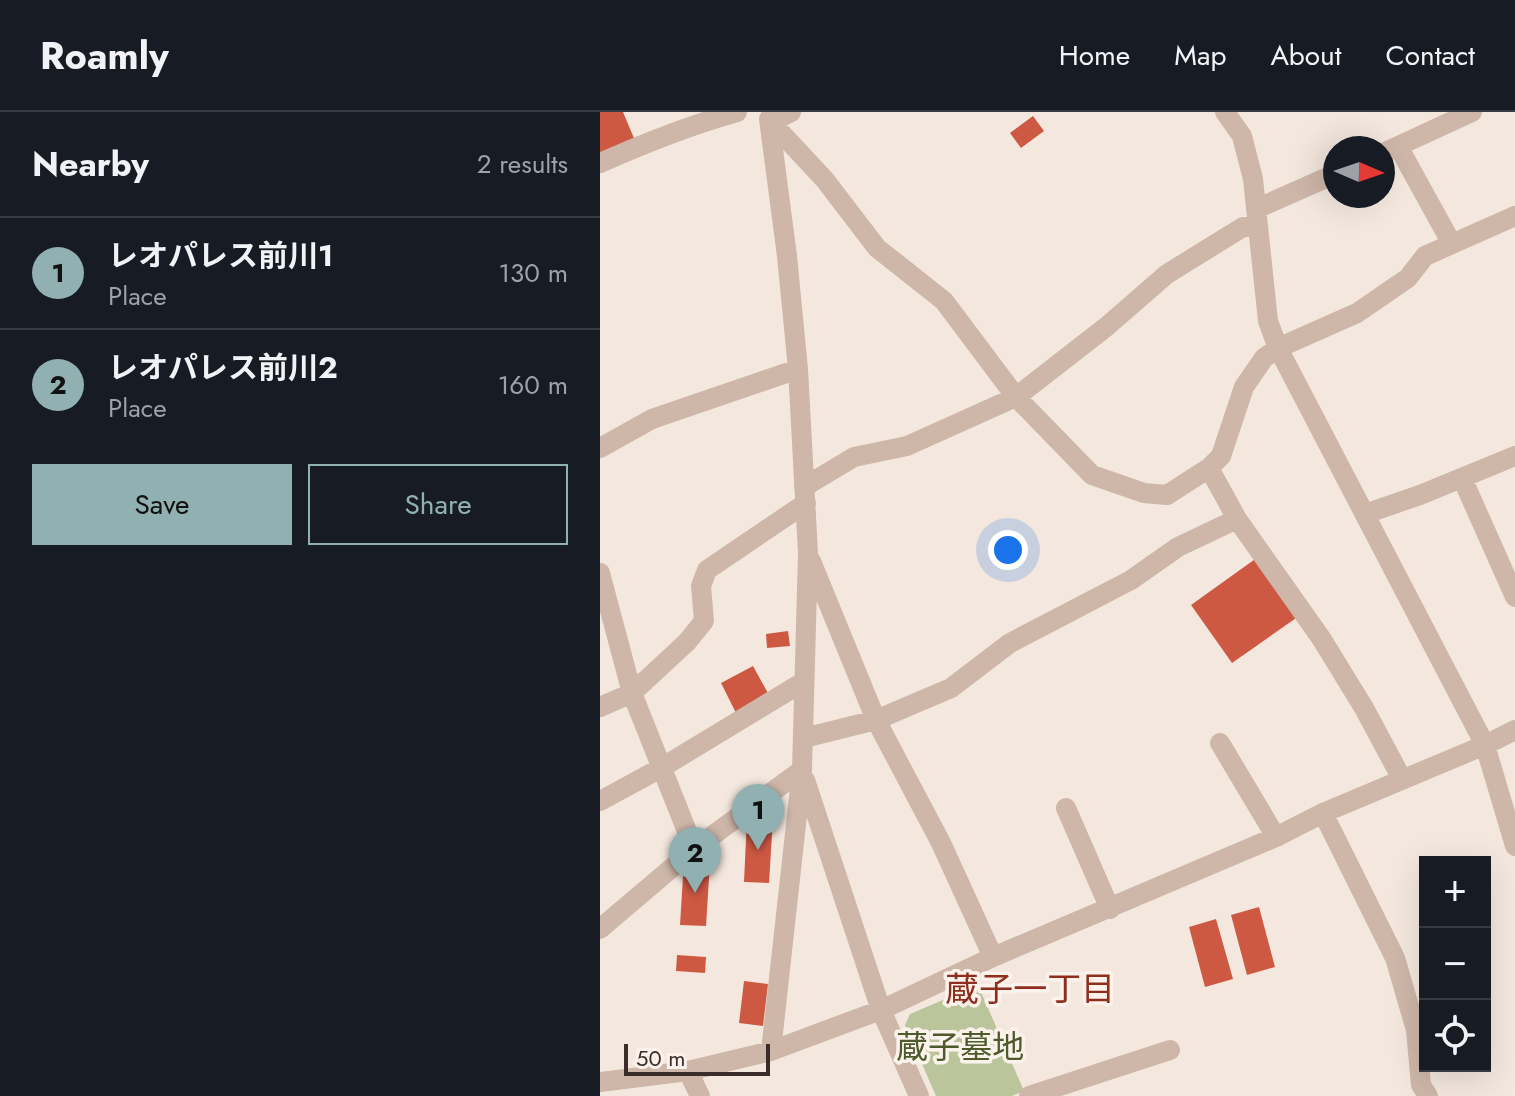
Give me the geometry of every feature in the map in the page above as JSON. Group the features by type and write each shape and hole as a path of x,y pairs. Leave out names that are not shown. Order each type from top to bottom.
{"street":[{"path":"600,163 701,122 737,112"},
{"path":"768,117 791,112"},
{"path":"1225,112 1242,136 1253,179 1268,321 1278,348 1485,745 1515,846"},
{"path":"1395,147 1472,112"},
{"path":"768,117 798,369 808,553 802,770 771,1051"},
{"path":"768,117 825,180 877,248 944,301 1016,397 1092,475 1144,493 1167,495 1209,468 1221,456 1244,387 1264,358 1278,348 1357,313 1408,278 1425,256 1515,216"},
{"path":"1395,155 1452,244"},
{"path":"600,707 632,693 687,642 704,621 701,586 707,570 854,457 907,446 1016,397 1106,327 1167,274 1257,217 1323,181"},
{"path":"600,448 652,419 798,369"},
{"path":"1365,514 1515,456"},
{"path":"1209,468 1237,519 1321,638 1364,708 1402,779"},
{"path":"1462,478 1515,597"},
{"path":"804,738 876,720 951,688 1010,643 1131,580 1178,547 1237,519"},
{"path":"808,553 876,720 941,843 993,957"},
{"path":"600,573 632,693 694,849"},
{"path":"600,801 803,682"},
{"path":"600,1082 688,1071 771,1051 881,1010 993,957 1276,837 1323,813 1515,730"},
{"path":"1220,743 1276,837"},
{"path":"600,929 694,849 802,770"},
{"path":"802,770 881,1010 919,1096"},
{"path":"1066,808 1110,909"},
{"path":"1323,813 1395,958 1416,1030 1421,1085 1428,1096"},
{"path":"1029,1096 1170,1050"},
{"path":"688,1071 700,1096"}],"green space":[{"name":"蔵子墓地","path":"978,985 1024,1091 1012,1096 936,1096 905,1025 910,1014"}],"building":[{"path":"600,112 623,112 636,143 600,158"},
{"path":"1033,116 1044,131 1021,148 1010,133"},
{"path":"1258,557 1299,616 1232,663 1191,605"},
{"path":"788,631 790,646 767,648 766,634"},
{"path":"753,666 769,695 736,713 721,683"},
{"path":"747,817 773,818 769,883 744,882"},
{"path":"684,860 710,862 706,926 680,925"},
{"path":"1259,907 1275,967 1247,975 1231,915"},
{"path":"1216,919 1233,979 1205,987 1189,927"},
{"path":"677,955 706,957 705,973 676,971"},
{"path":"744,981 768,984 763,1026 739,1023"}],"place":[{"name":"レオパレス前川1","path":"758,850"},
{"name":"レオパレス前川2","path":"695,893"}],"district":[{"name":"蔵子一丁目","path":"1030,989"}]}
